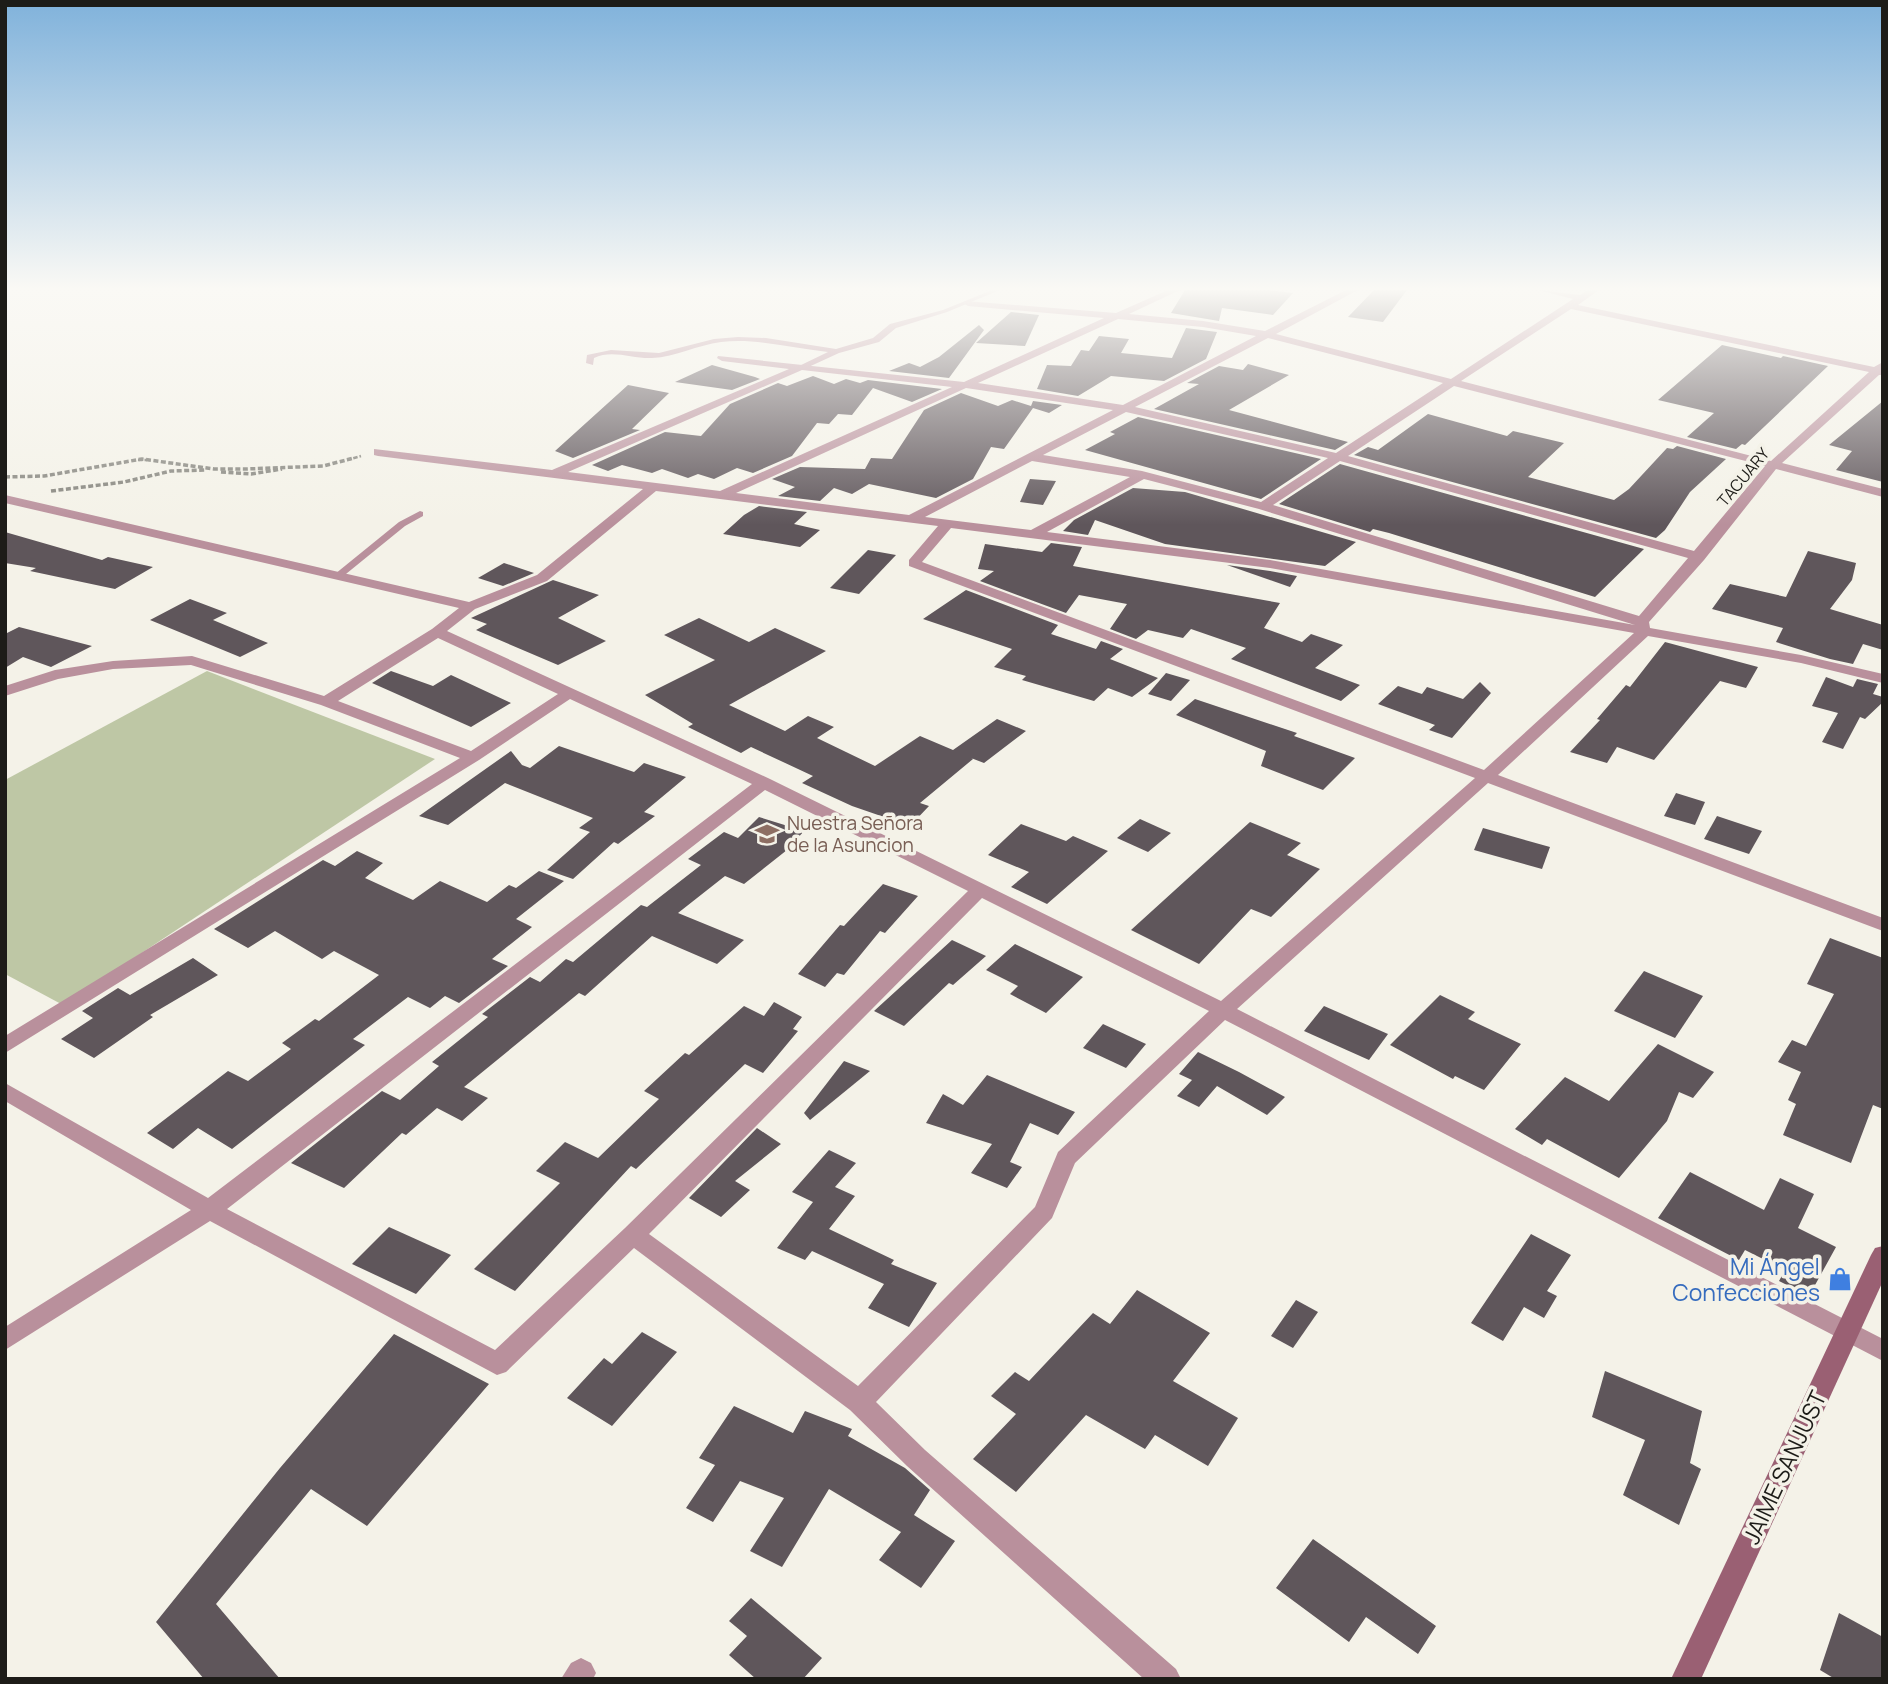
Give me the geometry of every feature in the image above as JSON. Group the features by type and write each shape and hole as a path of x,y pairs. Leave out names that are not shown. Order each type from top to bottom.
{"main road":[{"name":"JAIME SANJUST","path":"1686,1679 1883,1255"}],"street":[{"path":"554,474 682,416 801,369"},
{"path":"807,369 1125,409 1337,458 1699,557"},
{"path":"722,495 998,369"},
{"path":"912,519 1203,369"},
{"path":"1399,369 1883,493"},
{"path":"1263,506 1473,369"},
{"name":"TACUARY","path":"859,1402 1044,1212 1066,1158 1223,1010 1487,776 1643,627 1773,465 1880,369"},
{"path":"378,452 1270,564 1643,627 1801,659 1883,679"},
{"path":"1031,457 1142,475 1263,506 1643,627"},
{"path":"1034,534 1142,475"},
{"path":"326,702 437,632 470,606 542,578 653,487"},
{"path":"5,499 470,606"},
{"path":"948,523 915,563 1883,925"},
{"path":"437,632 764,783 1223,1010 1883,1351"},
{"path":"5,691 55,675 113,665 192,660 326,702 473,757"},
{"path":"5,1046 473,757 569,693"},
{"path":"5,1340 209,1210 764,783"},
{"path":"5,1091 209,1210 497,1364 634,1235 979,890"},
{"path":"634,1235 859,1402 916,1458 1166,1679"}],"lane":[{"path":"338,576 402,524 420,514"}],"path":[{"path":"5,477 44,476 142,458 214,469 323,466 378,452"},
{"path":"48,491 124,482 171,471 201,470 251,474 304,466"}],"green space":[{"path":"207,671 435,759 63,1005 5,974 5,780"}],"building":[{"path":"704,369 724,369 760,379 732,390 675,382"},
{"path":"895,369 956,369 949,378 889,371"},
{"path":"1046,369 1188,369 1164,381 1111,376 1078,396 1037,389"},
{"path":"1214,369 1265,369 1289,375 1229,410 1348,442 1335,450 1154,409 1199,384 1187,383"},
{"path":"1695,369 1825,369 1745,445 1742,444 1736,449 1687,437 1714,413 1658,400"},
{"path":"813,376 834,384 846,379 860,383 868,380 942,389 912,402 873,388 852,415 838,414 829,424 817,423 792,456 753,473 737,468 714,479 698,474 688,478 662,469 652,473 622,465 608,471 592,465 665,432 701,436 730,404 778,383 787,386"},
{"path":"628,385 669,393 632,429 640,430 573,458 555,451"},
{"path":"961,393 998,406 1012,400 1031,406 1033,401 1062,405 1049,413 1033,408 1004,449 991,447 973,479 936,498 869,484 852,494 834,488 820,501 778,496 795,487 772,479 800,467 865,469 871,458 892,459 924,410"},
{"path":"1883,401 1883,482 1836,470 1852,451 1829,445"},
{"path":"1428,414 1507,436 1513,431 1564,443 1528,477 1614,500 1629,489 1667,448 1673,449 1677,446 1726,459 1690,492 1665,530 1656,538 1354,455 1368,447 1378,450"},
{"path":"1138,417 1321,459 1261,499 1085,450 1115,434 1110,432"},
{"path":"1340,464 1644,549 1595,597 1389,533 1373,529 1370,532 1279,504"},
{"path":"1030,479 1056,481 1043,505 1020,502"},
{"path":"1133,488 1185,492 1356,542 1325,566 1165,544 1095,520 1088,535 1063,531 1074,520"},
{"path":"759,506 807,512 794,524 820,530 800,547 723,534 744,515"},
{"path":"5,532 102,560 108,557 153,567 115,589 30,571 36,568 5,563"},
{"path":"1051,543 1082,547 1073,566 1280,603 1264,628 1302,642 1311,634 1343,645 1315,668 1360,685 1341,701 1231,659 1246,648 1191,629 1183,638 1148,630 1136,639 1110,629 1127,604 1079,595 1066,613 980,581 994,571 978,569 985,544 1042,552"},
{"path":"868,550 896,555 859,594 830,588"},
{"path":"1808,551 1856,563 1852,580 1830,609 1883,625 1883,650 1863,644 1853,664 1830,659 1776,642 1783,628 1712,609 1730,584 1786,597"},
{"path":"504,563 534,573 503,586 478,578"},
{"path":"1227,565 1270,571 1297,576 1290,587"},
{"path":"553,580 599,595 558,618 606,641 558,665 476,630 487,624 471,618"},
{"path":"966,590 1058,625 1051,634 1096,649 1101,641 1123,649 1110,659 1158,678 1132,697 1108,688 1094,701 1022,680 1026,676 994,667 1012,649 923,619"},
{"path":"190,599 227,613 213,620 268,643 240,657 150,620"},
{"path":"699,618 749,642 775,628 826,651 729,705 785,731 808,716 834,727 817,738 875,766 920,736 953,750 997,719 1026,731 984,763 971,758 973,759 920,803 929,806 910,826 852,806 802,783 813,776 751,747 741,753 688,727 693,724 645,695 715,660 664,635"},
{"path":"19,627 92,646 51,667 23,657 5,668 5,634"},
{"path":"1665,642 1758,667 1746,688 1720,681 1654,760 1617,747 1607,763 1570,752 1600,720 1597,719 1626,685 1630,687"},
{"path":"391,671 433,686 451,675 511,703 471,727 372,683"},
{"path":"1166,673 1190,680 1171,701 1148,694"},
{"path":"1826,677 1853,687 1857,679 1878,684 1873,694 1883,697 1883,702 1865,719 1860,717 1843,749 1822,742 1838,713 1812,706"},
{"path":"1480,682 1491,693 1452,738 1429,730 1435,725 1378,704 1398,686 1422,694 1427,687 1463,699"},
{"path":"1195,699 1297,733 1294,736 1355,758 1323,790 1261,766 1266,751 1176,715"},
{"path":"559,746 634,772 644,763 686,777 644,812 655,816 618,844 614,842 573,879 547,870 590,832 579,828 593,818 505,783 448,825 419,816 511,751 522,765 530,768"},
{"path":"1676,793 1705,802 1695,825 1664,816"},
{"path":"1717,816 1762,831 1749,854 1704,839"},
{"path":"759,817 804,831 787,850 744,884 725,876 678,913 744,940 717,964 652,936 585,996 579,993 464,1087 488,1098 462,1121 437,1108 406,1135 402,1133 344,1188 291,1163 382,1091 400,1100 439,1066 432,1062 488,1017 482,1014 530,977 540,982 566,959 573,962 641,905 647,907 701,865 688,859 724,832 738,838"},
{"path":"1140,819 1171,833 1148,852 1117,838"},
{"path":"1250,822 1301,843 1287,855 1320,869 1271,917 1251,909 1199,964 1131,930"},
{"path":"1021,824 1066,841 1073,836 1108,851 1047,904 1011,887 1029,872 988,855"},
{"path":"1483,828 1550,847 1542,869 1474,850"},
{"path":"357,851 383,863 365,878 413,900 440,881 487,902 509,885 516,888 539,871 564,881 516,919 532,927 492,959 508,966 459,1003 445,996 430,1008 408,997 353,1039 365,1045 232,1149 198,1128 173,1149 147,1133 228,1071 248,1081 291,1049 282,1043 315,1019 319,1021 379,975 334,951 322,959 275,931 248,948 214,929 323,860 335,866"},
{"path":"883,884 918,896 885,933 880,931 844,975 837,973 825,987 798,974 840,925 844,926"},
{"path":"1830,938 1883,958 1883,1109 1873,1105 1851,1163 1783,1135 1796,1104 1788,1100 1801,1072 1778,1062 1792,1040 1806,1046 1834,994 1807,984"},
{"path":"952,940 986,956 953,985 949,983 904,1026 874,1011"},
{"path":"1015,944 1083,977 1046,1013 1010,994 1018,986 986,970"},
{"path":"193,958 218,975 150,1015 153,1017 94,1058 61,1039 93,1018 82,1011 118,988 130,995"},
{"path":"1644,971 1703,996 1675,1038 1614,1011"},
{"path":"1440,995 1475,1012 1468,1019 1521,1044 1484,1090 1455,1076 1453,1079 1390,1045"},
{"path":"774,1002 802,1017 793,1029 798,1031 763,1073 745,1064 636,1169 631,1166 515,1291 474,1269 560,1183 536,1171 565,1142 598,1158 659,1099 644,1091 685,1053 689,1055 744,1006 764,1016"},
{"path":"1324,1006 1388,1034 1369,1060 1304,1031"},
{"path":"1103,1024 1146,1044 1126,1068 1083,1048"},
{"path":"1658,1044 1714,1072 1693,1098 1679,1092 1667,1121 1619,1178 1547,1139 1542,1145 1515,1129 1565,1077 1609,1101"},
{"path":"1198,1052 1285,1097 1267,1115 1217,1086 1199,1107 1177,1096 1192,1080 1179,1074"},
{"path":"844,1061 870,1071 810,1120 804,1113"},
{"path":"987,1075 1075,1112 1058,1135 1030,1123 1010,1162 1022,1167 1007,1188 971,1173 992,1144 926,1123 943,1094 963,1105"},
{"path":"757,1128 781,1144 735,1181 750,1190 721,1217 689,1198"},
{"path":"829,1150 856,1163 835,1187 855,1196 829,1229 894,1260 891,1264 937,1283 909,1327 868,1308 884,1284 812,1251 805,1260 777,1248 813,1202 792,1192"},
{"path":"1690,1172 1764,1210 1780,1178 1814,1194 1798,1228 1836,1247 1809,1296 1779,1281 1785,1270 1745,1250 1739,1260 1658,1218"},
{"path":"389,1227 451,1255 416,1294 352,1264"},
{"path":"1531,1234 1571,1255 1547,1291 1557,1296 1544,1318 1524,1307 1503,1341 1471,1323"},
{"path":"1137,1290 1210,1333 1173,1381 1238,1418 1208,1466 1155,1435 1145,1449 1086,1415 1016,1492 973,1459 1016,1414 991,1396 1015,1372 1029,1381 1093,1313 1110,1324"},
{"path":"1296,1300 1318,1312 1293,1348 1271,1336"},
{"path":"642,1332 677,1352 612,1426 567,1398 604,1358 612,1364"},
{"path":"394,1334 489,1384 367,1526 311,1489 216,1604 280,1679 204,1679 156,1622 280,1468"},
{"path":"1605,1371 1702,1411 1690,1463 1701,1469 1679,1525 1623,1495 1645,1440 1592,1417"},
{"path":"734,1406 793,1433 805,1411 852,1429 848,1436 905,1468 930,1490 914,1515 955,1541 921,1588 879,1560 901,1532 829,1489 782,1567 750,1551 784,1498 740,1481 713,1522 686,1508 715,1465 699,1458"},
{"path":"1313,1539 1436,1626 1418,1654 1366,1617 1349,1642 1276,1588"},
{"path":"751,1598 822,1658 803,1679 756,1679 729,1655 747,1636 729,1621"},
{"path":"1839,1613 1883,1637 1883,1679 1835,1679 1820,1670"}],"place":[{"name":"Nuestra Señora de la Asuncion","path":"767,834"},
{"name":"Mi Ángel Confecciones","path":"1840,1279"}]}
